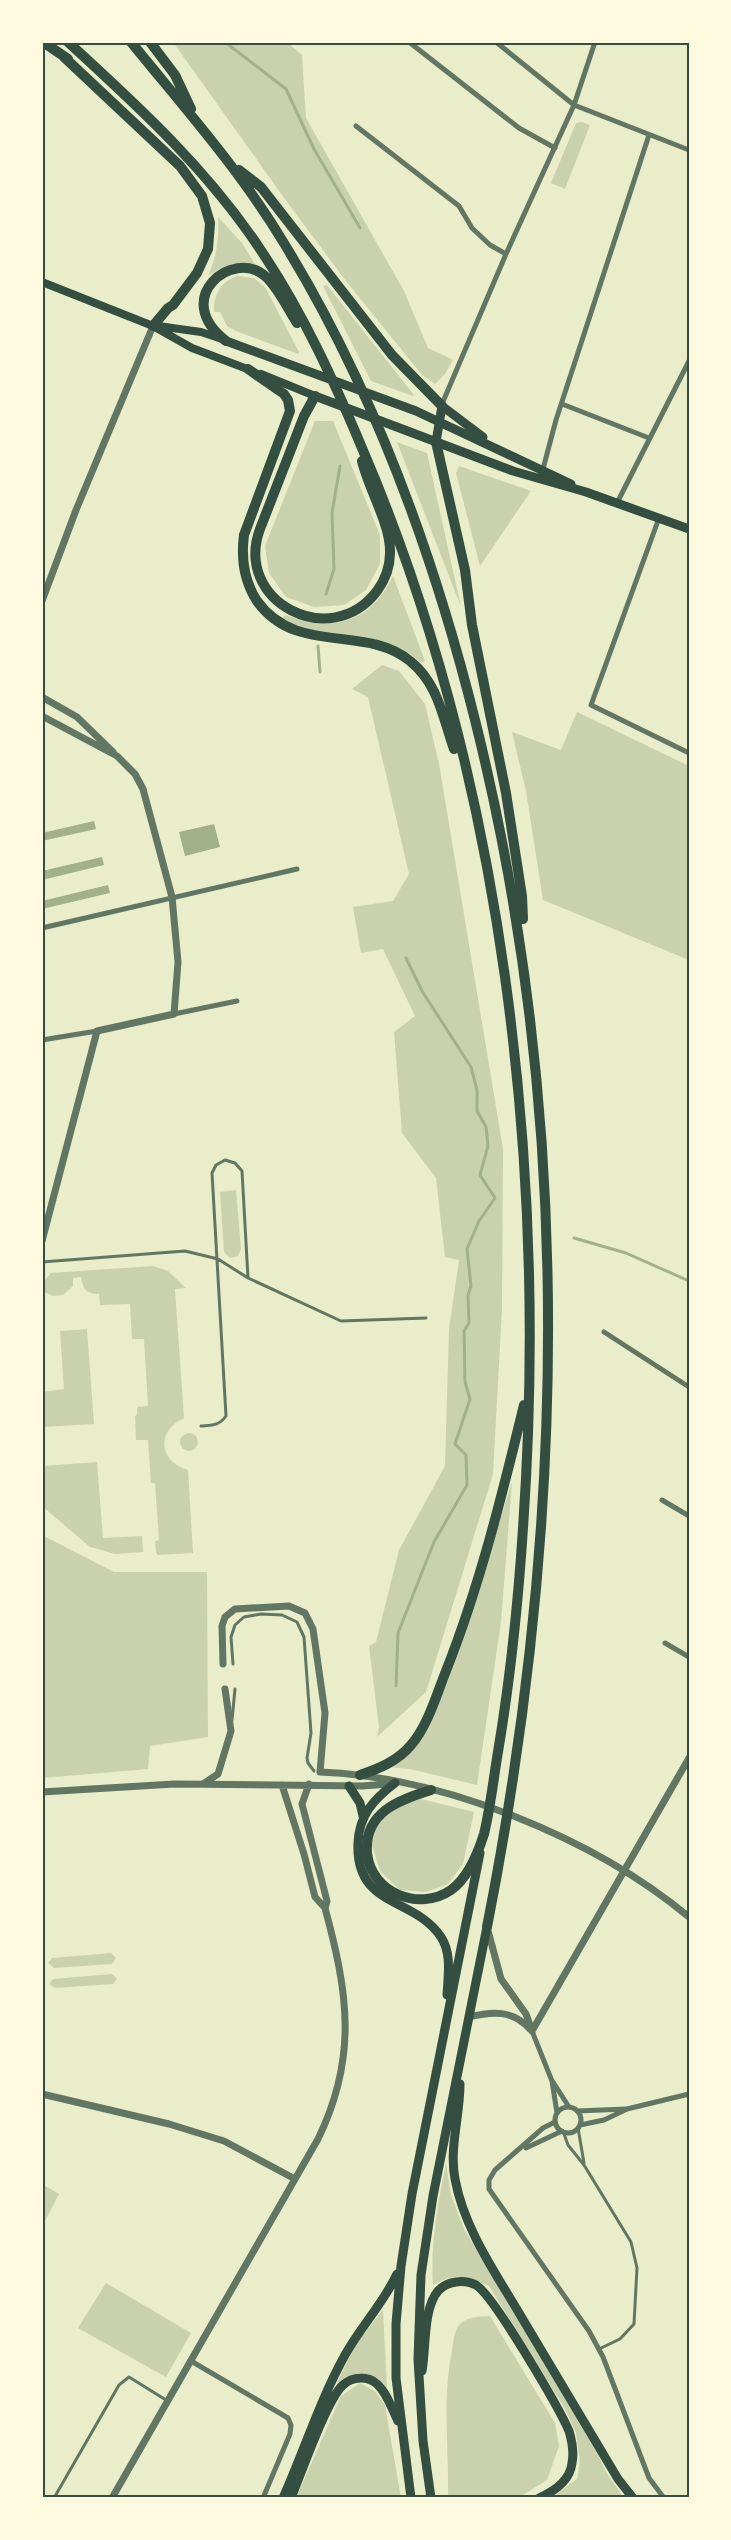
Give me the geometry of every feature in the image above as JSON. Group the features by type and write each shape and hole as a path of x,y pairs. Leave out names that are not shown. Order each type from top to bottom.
{"highway":[{"path":"43,42 101,82 191,161"},
{"path":"68,42 154,120 223,198 262,252 291,300 354,429 390,516 423,614 449,705 471,798 496,923 520,1111 528,1262 529,1384 526,1480 514,1632 499,1743 483,1836 467,1873 446,1893 431,1898 413,1899 397,1895 385,1887 375,1876 369,1863 367,1849 371,1828 381,1812 392,1804 431,1790"},
{"path":"130,42 225,158 263,209 284,242 353,371 384,440 434,576 468,692 507,861 525,973 540,1112 549,1299 548,1443 529,1677 513,1789 487,1927"},
{"path":"150,42 175,75 197,123"},
{"path":"64,57 180,166 197,188 206,205 210,223 210,239 202,265 186,289 153,326"},
{"path":"225,158 261,187 387,349 442,406"},
{"path":"226,341 207,321 203,305 205,295 214,281 227,272 251,269 262,273 269,280 322,360"},
{"path":"248,369 284,394 290,411 244,535 244,570 254,595 270,615 292,629 316,636 381,646 403,656 416,666 435,693 471,798"},
{"path":"315,396 303,416 260,529 255,555 261,581 272,597 293,612 311,618 331,618 358,609 378,589 389,566 389,541 366,478 354,429"},
{"path":"436,442 465,570 472,625 506,793 522,896 525,973"},
{"path":"360,1775 389,1762 405,1750 418,1735 429,1712 480,1575 529,1384"}],"main road":[{"path":"42,282 153,326 192,348 315,396 539,480 586,492 689,529"},
{"path":"153,326 201,332 438,421 512,454 586,492"},
{"path":"436,442 442,406 474,431 512,454"},
{"path":"395,1783 376,1799 363,1816 358,1838 360,1868 367,1881 383,1897 431,1925 446,1948 449,1967 445,2032"},
{"path":"349,1786 360,1803 363,1816"},
{"path":"411,2498 400,2427 396,2342 401,2266 412,2194 483,1836"},
{"path":"431,2498 419,2389 418,2330 424,2255 487,1927"},
{"path":"460,2065 460,2109 453,2163 465,2215 505,2289 612,2469 633,2498"},
{"path":"283,2498 340,2364 385,2298 401,2266"},
{"path":"419,2389 426,2351 429,2313 434,2297 440,2289 449,2284 462,2282 473,2284 487,2294 495,2304 560,2413 571,2439 573,2454 570,2473 559,2487 540,2498"},
{"path":"291,2498 334,2398 346,2382 357,2378 374,2381 382,2390 400,2427"}],"street":[{"path":"409,42 519,128 555,148"},
{"path":"495,42 574,105 689,150"},
{"path":"442,406 506,255 574,105 595,42"},
{"path":"356,126 459,206 472,228 490,246 506,255"},
{"path":"543,469 556,420 649,135"},
{"path":"42,601 76,510 153,326"},
{"path":"617,503 689,361"},
{"path":"562,404 649,438"},
{"path":"659,518 591,705 689,753"},
{"path":"42,697 77,717 107,743 135,774 143,789 172,897 178,962 174,1014"},
{"path":"42,716 117,756"},
{"path":"42,928 297,869"},
{"path":"42,1040 98,1031 237,1001"},
{"path":"42,1241 98,1031"},
{"path":"604,1332 689,1387"},
{"path":"662,1500 689,1516"},
{"path":"223,1664 222,1626 225,1617 235,1609 289,1606 305,1612 313,1629 325,1713 317,1772 360,1775 449,1794 517,1817 551,1831 624,1872 667,1899 689,1917"},
{"path":"665,1643 689,1657"},
{"path":"203,1784 218,1774 231,1731 225,1689"},
{"path":"532,2031 689,1758"},
{"path":"42,1792 203,1784 349,1786 395,1783"},
{"path":"112,2498 325,2125 336,2093 345,2047 346,2011 343,1982 325,1908 327,1901 302,1804 309,1784"},
{"path":"282,1785 302,1845 315,1898 325,1908"},
{"path":"487,1927 501,1979 526,2014 552,2081 569,2107 577,2111 627,2109"},
{"path":"469,2017 498,2011 515,2017 532,2031"},
{"path":"552,2081 557,2113 555,2122 539,2132 492,2173 488,2184 491,2194 577,2312 599,2349 649,2478 664,2498"},
{"path":"42,2094 190,2130 240,2148 295,2179"},
{"path":"519,2151 563,2131 571,2132 627,2109 689,2094"},
{"path":"557,2113 562,2108 569,2107"},
{"path":"577,2111 581,2119 579,2127"},
{"path":"555,2122 563,2131"},
{"path":"191,2361 288,2418 291,2425 290,2434 263,2498"}],"lane":[{"path":"201,1426 215,1425 222,1422 226,1416 212,1173 216,1166 225,1160 235,1163 242,1171 248,1278"},
{"path":"42,1262 184,1251 218,1259 248,1278 341,1321 426,1318"},
{"path":"233,1664 231,1637 235,1625 244,1617 261,1614 282,1615 297,1622 304,1637 311,1733 307,1758 308,1763 317,1772"},
{"path":"231,1731 235,1689"},
{"path":"579,2127 584,2165"},
{"path":"563,2131 568,2145 584,2165 628,2235 635,2254 637,2268 634,2324 625,2335 599,2349"},
{"path":"54,2498 119,2385 129,2377 168,2401"}],"shaded area":[{"path":"173,42 287,42 302,55 306,118 404,291 428,348 453,360 445,374 435,384 422,375 346,281"},
{"path":"582,122 590,125 565,189 551,183 576,123"},
{"path":"218,217 242,243 256,266 237,263 219,269 208,276 217,247"},
{"path":"237,276 254,278 265,287 298,354 236,331 227,326 220,312 214,312 215,300 222,285"},
{"path":"327,285 413,396 371,381 323,286"},
{"path":"315,421 333,421 380,535 380,564 366,590 344,605 314,607 286,597 269,573 265,546"},
{"path":"397,442 427,453 461,607"},
{"path":"459,466 531,491 480,566 456,473"},
{"path":"393,576 425,661 421,663 397,647 382,642 308,630 282,619 285,615 319,623 348,620 361,614 373,604 384,592"},
{"path":"382,665 399,671 425,704 439,764 503,1149 502,1309 493,1474 426,1692 377,1737 379,1727 369,1646 376,1642 399,1550 445,1466 449,1329 459,1260 445,1257 436,1178 402,1133 394,1032 415,1016 383,949 361,953 353,907 393,901 409,874 368,697 352,689"},
{"path":"577,712 689,766 689,960 543,900 526,791 512,732 561,750"},
{"path":"94,821 96,829 42,841 42,833"},
{"path":"214,824 220,847 185,856 179,832"},
{"path":"102,857 104,865 42,880 42,871"},
{"path":"108,885 110,893 42,909 42,901"},
{"path":"236,1190 241,1249 238,1256 230,1258 224,1252 220,1192"},
{"path":"153,1266 168,1271 186,1288 175,1289 184,1418 169,1430 164,1446 171,1460 188,1470 193,1553 158,1555 156,1552 155,1541 159,1540 155,1483 151,1483 148,1440 136,1440 137,1407 148,1406 144,1339 132,1339 130,1304 100,1305 99,1294 86,1290 81,1277 73,1278 73,1286 63,1295 53,1296 42,1291 42,1283 51,1273"},
{"path":"87,1329 94,1424 42,1427 42,1392 64,1389 60,1331"},
{"path":"189,1433 195,1436 198,1442 195,1448 189,1451 183,1448 180,1442 183,1436"},
{"path":"97,1462 103,1538 142,1536 143,1552 115,1554 90,1547 42,1506 43,1466"},
{"path":"512,1482 501,1622 477,1785 410,1769 387,1767 409,1755 429,1728 459,1652"},
{"path":"42,1535 114,1572 207,1572 208,1737 150,1746 148,1769 42,1778"},
{"path":"421,1799 474,1812 463,1864 448,1884 426,1892 400,1890 380,1871 372,1845 376,1826 393,1807"},
{"path":"111,1953 116,1958 112,1964 54,1968 48,1963 52,1958"},
{"path":"112,1974 117,1979 113,1984 55,1988 49,1984 53,1979"},
{"path":"446,2163 451,2195 464,2229 597,2453 606,2472 624,2498 551,2498 577,2479 580,2461 576,2433 565,2409 489,2286 461,2277 448,2278 433,2285 434,2239"},
{"path":"42,2184 59,2194 42,2227"},
{"path":"106,2283 191,2333 166,2377 78,2328"},
{"path":"383,2310 387,2388 375,2377 363,2374 351,2376 337,2383 356,2344"},
{"path":"490,2316 555,2423 559,2446 547,2480 521,2496 448,2498 447,2388 454,2336 457,2328 464,2321"},
{"path":"360,2383 375,2391 385,2405 401,2498 296,2498 341,2396"}],"waterway":[{"path":"225,42 286,89 314,149 360,228"},
{"path":"326,594 334,569 332,513 340,466"},
{"path":"318,646 320,672"},
{"path":"396,1686 398,1633 434,1542 467,1485 466,1455 455,1444 470,1399 465,1382 464,1331 469,1323 468,1295 471,1286 467,1249 479,1221 495,1198 480,1175 488,1146 486,1127 477,1111 477,1090 471,1067 422,991 406,958"},
{"path":"574,1238 626,1253 689,1281"}]}
